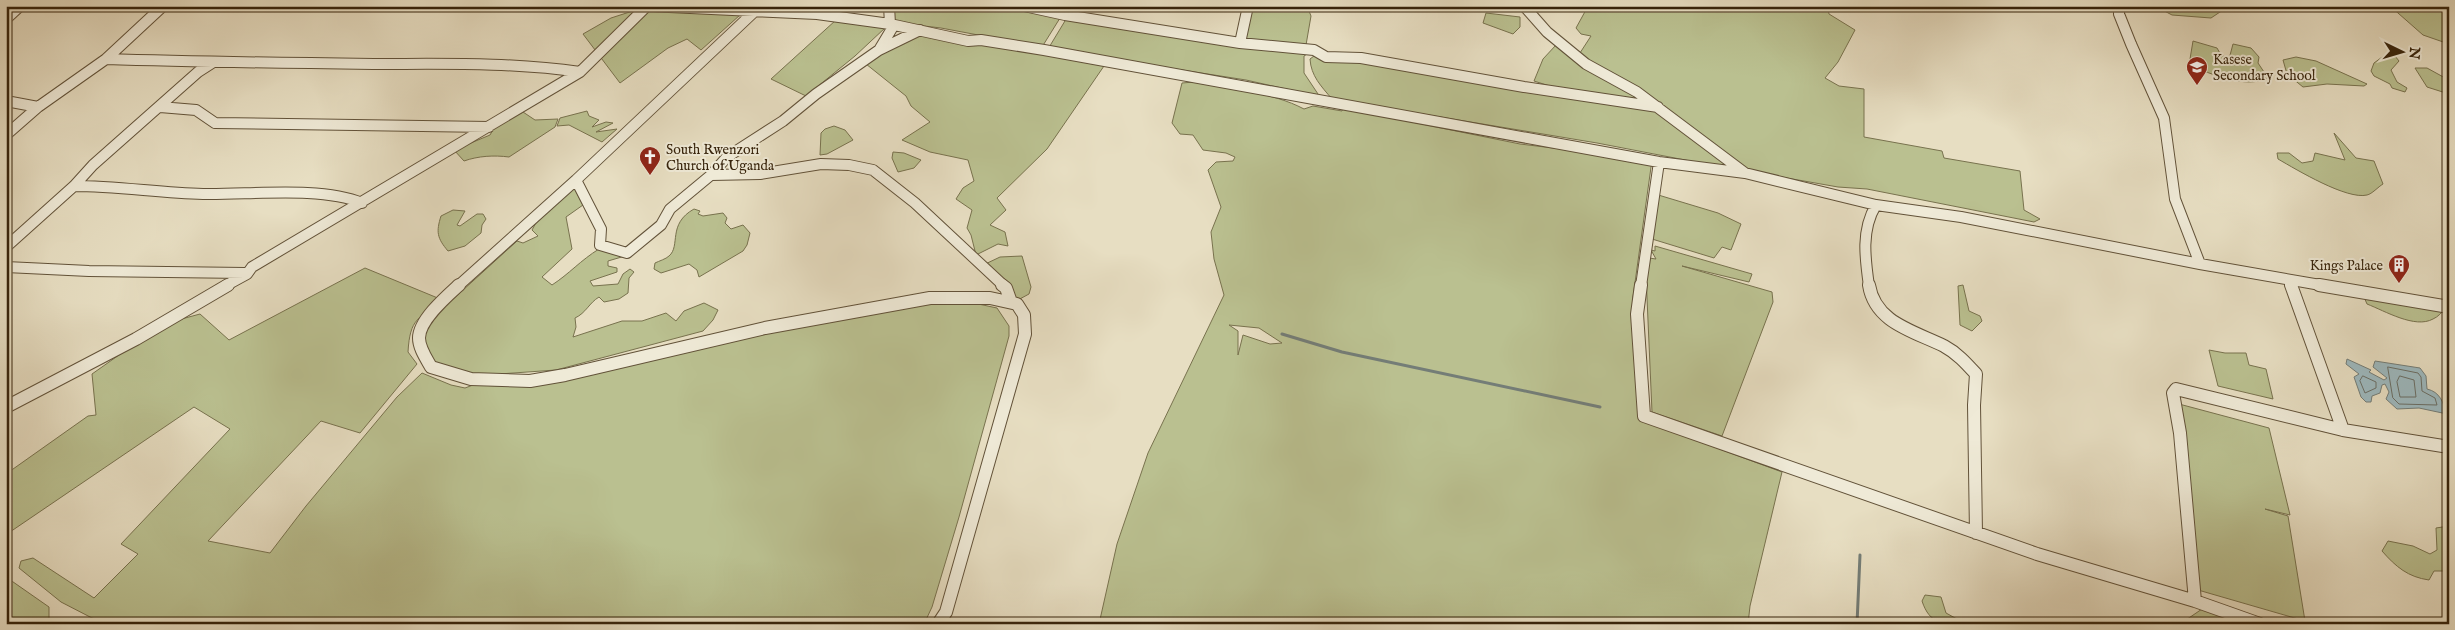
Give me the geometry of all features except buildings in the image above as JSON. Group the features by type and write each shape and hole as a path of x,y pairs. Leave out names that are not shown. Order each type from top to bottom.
{"street":[{"path":"6,19 20,6"},
{"path":"6,135 38,108 106,59 163,6"},
{"path":"6,407 136,339 185,308 247,274 252,267 491,127 580,72 648,6 755,9 818,14 892,25 968,41 981,40 1244,86 1659,162 1745,173 1876,205 1962,217 2200,264 2449,307"},
{"path":"879,50 892,25 889,6"},
{"path":"1024,6 1065,15 1240,43 1314,50 1326,57 1361,58 1524,87 1658,107"},
{"path":"1240,43 1248,6"},
{"path":"1524,6 1547,32 1586,64 1637,92 1745,173"},
{"path":"2119,6 2131,44 2164,118 2175,199 2200,264"},
{"path":"755,9 576,180 441,301 417,338 420,351 431,367 471,379 530,380 565,375 765,328 930,298 975,297 1011,302 1020,306 1023,311 1025,334 946,612 938,624"},
{"path":"576,180 601,229 602,238 600,245 627,253 660,225 670,209 711,175 727,157 783,121 816,94 879,50 920,30"},
{"path":"106,59 212,63 482,64 541,66 580,72"},
{"path":"6,247 198,72 212,63"},
{"path":"6,101 38,108"},
{"path":"160,107 196,110 215,124 491,127"},
{"path":"1659,162 1637,314 1644,416 1976,533 2065,563 2195,601 2260,624"},
{"path":"711,175 760,174 821,164 849,165 873,170 915,203 1008,290 1011,302"},
{"path":"74,186 202,194 324,195 348,197 362,203"},
{"path":"1876,205 1869,215 1864,248 1866,281 1870,296 1889,320 1913,335 1962,356 1976,374 1974,405 1976,533"},
{"path":"6,267 89,271 247,274"},
{"path":"2290,280 2343,430"},
{"path":"2195,601 2180,432 2173,393 2176,389 2195,392 2343,430 2449,447"}],"green space":[{"path":"887,6 1047,6 1065,10 1042,47 941,28 891,22"},
{"path":"1598,6 1827,6 1829,14 1855,30 1838,62 1825,78 1839,86 1864,89 1864,137 1942,151 1944,158 2020,171 2024,210 2040,219 2034,222 1867,189 1838,187 1747,171 1578,56 1591,36 1581,34 1576,28 1587,8 1592,9"},
{"path":"2155,6 2229,6 2211,18 2172,15"},
{"path":"2390,6 2449,6 2449,44 2423,35"},
{"path":"1252,7 1309,11 1311,16 1306,45 1318,47 1304,56 1304,73 1318,94 1317,96 1246,80 1048,49 1071,11 1243,39"},
{"path":"642,8 740,15 701,50 687,39 668,48 620,83 583,34 611,18"},
{"path":"1486,13 1520,17 1520,27 1513,34 1483,23"},
{"path":"836,20 885,28 855,56 806,96 771,79"},
{"path":"926,32 1104,66 1047,149 997,198 1006,210 990,225 1005,232 1008,246 998,244 976,255 971,235 967,228 972,210 956,199 963,188 974,181 968,160 930,152 902,140 930,122 911,106 906,96 861,60"},
{"path":"2193,41 2217,48 2221,55 2229,59 2233,44 2251,48 2259,57 2258,63 2268,78 2259,81 2239,81 2218,76 2189,65"},
{"path":"1556,45 1651,104 1559,89 1534,81 1543,59"},
{"path":"1318,53 1657,108 1674,126 1737,170 1597,143 1332,99 1312,71 1310,59"},
{"path":"2385,55 2395,56 2399,61 2391,70 2397,82 2407,88 2405,92 2392,88 2390,84 2374,76 2371,71 2374,63"},
{"path":"2296,57 2316,61 2367,84 2364,86 2327,84 2303,87 2287,74 2283,60"},
{"path":"2415,68 2427,68 2447,79 2449,94 2427,87"},
{"path":"1194,82 1250,92 1292,103 1304,109 1313,106 1342,111 1343,108 1520,144 1652,160 1633,297 1641,420 1782,472 1750,606 1748,624 1099,624 1117,544 1148,453 1224,295 1214,259 1211,232 1221,207 1208,170 1216,162 1233,161 1235,157 1226,153 1203,150 1193,135 1180,134 1172,123 1182,83","holes":["1229,325 1259,328 1282,343 1270,344 1243,335 1238,355 1238,331"]},
{"path":"587,111 589,116 599,120 592,127 606,122 613,123 596,132 617,129 602,142 569,125 557,126 560,118"},
{"path":"523,112 535,120 558,119 555,127 509,157 486,156 464,161 454,150 490,135 495,126"},
{"path":"834,126 845,130 853,140 827,154 820,155 821,133 825,129"},
{"path":"2334,133 2356,158 2374,161 2383,184 2367,195 2347,193 2322,183 2278,159 2277,153 2289,153 2302,163 2313,161 2315,153 2345,160"},
{"path":"893,152 904,153 921,160 914,168 898,172 892,158"},
{"path":"572,184 583,205 566,217 572,249 542,277 552,285 599,249 625,256 608,261 608,266 617,268 617,272 590,281 593,286 618,284 623,274 630,269 634,272 629,278 628,293 619,299 604,302 599,297 575,318 576,327 573,337 622,321 642,321 666,313 676,321 684,311 704,303 718,310 713,320 703,331 556,370 468,376 430,362 422,348 429,321 517,241 523,243 538,236 532,230 538,219"},
{"path":"1655,194 1718,213 1741,224 1731,250 1722,247 1714,258 1652,239"},
{"path":"694,209 700,211 698,214 703,216 723,213 727,218 725,223 731,229 743,225 750,233 747,245 743,251 699,277 697,270 689,264 661,273 654,269 655,263 668,257 672,252 680,221"},
{"path":"453,210 465,211 457,225 460,226 477,214 483,214 486,219 482,225 481,233 465,246 448,251 440,238 438,226 441,216"},
{"path":"1655,246 1752,274 1749,282 1682,266 1772,292 1773,302 1722,436 1652,412 1646,275 1649,258 1656,259 1651,250 1655,251"},
{"path":"1022,256 1031,287 1029,294 1016,301 979,267 1000,257"},
{"path":"365,268 445,301 422,316 413,325 408,352 417,364 360,433 321,421 208,541 270,553 306,506 397,397 422,373 451,385 465,388 473,385 504,386 545,382 904,302 969,302 997,308 1009,326 1009,336 959,517 932,607 924,624 113,624 92,618 61,602 19,568 21,561 33,558 94,598 138,554 121,544 230,429 194,407 7,534 6,474 88,416 96,415 92,374 163,324 200,314 229,340"},
{"path":"1963,285 1969,311 1980,316 1982,321 1972,331 1960,325 1958,286"},
{"path":"2364,297 2446,308 2435,318 2426,322 2418,322 2400,318 2367,304"},
{"path":"2209,350 2225,353 2246,353 2249,365 2266,369 2273,399 2218,386"},
{"path":"2179,404 2269,428 2290,515 2265,509 2288,516 2305,621 2198,590"},
{"path":"2449,526 2449,571 2434,571 2429,580 2409,574 2392,562 2382,551 2388,541 2413,546 2430,554 2437,550 2436,528"},
{"path":"6,577 49,607 49,620 54,621 51,624 6,624"},
{"path":"1925,595 1941,597 1946,613 1966,624 1944,623 1933,619 1925,609 1922,601"},
{"path":"2202,609 2259,624 2180,624"}],"water":[{"path":"2347,359 2371,370 2369,372 2384,380 2387,378 2373,367 2375,361 2420,368 2426,376 2427,389 2438,395 2447,414 2419,408 2397,409 2386,399 2389,392 2385,384 2382,385 2380,393 2372,396 2371,402 2366,402 2361,397 2354,377 2359,374 2346,364"}],"waterway":[{"path":"1282,334 1342,352 1600,407"},
{"path":"1857,624 1860,555"}],"place":[{"name":"Kasese Secondary School","path":"2197,86"},
{"name":"South Rwenzori Church of Uganda","path":"650,176"},
{"name":"Kings Palace","path":"2399,284"}]}
